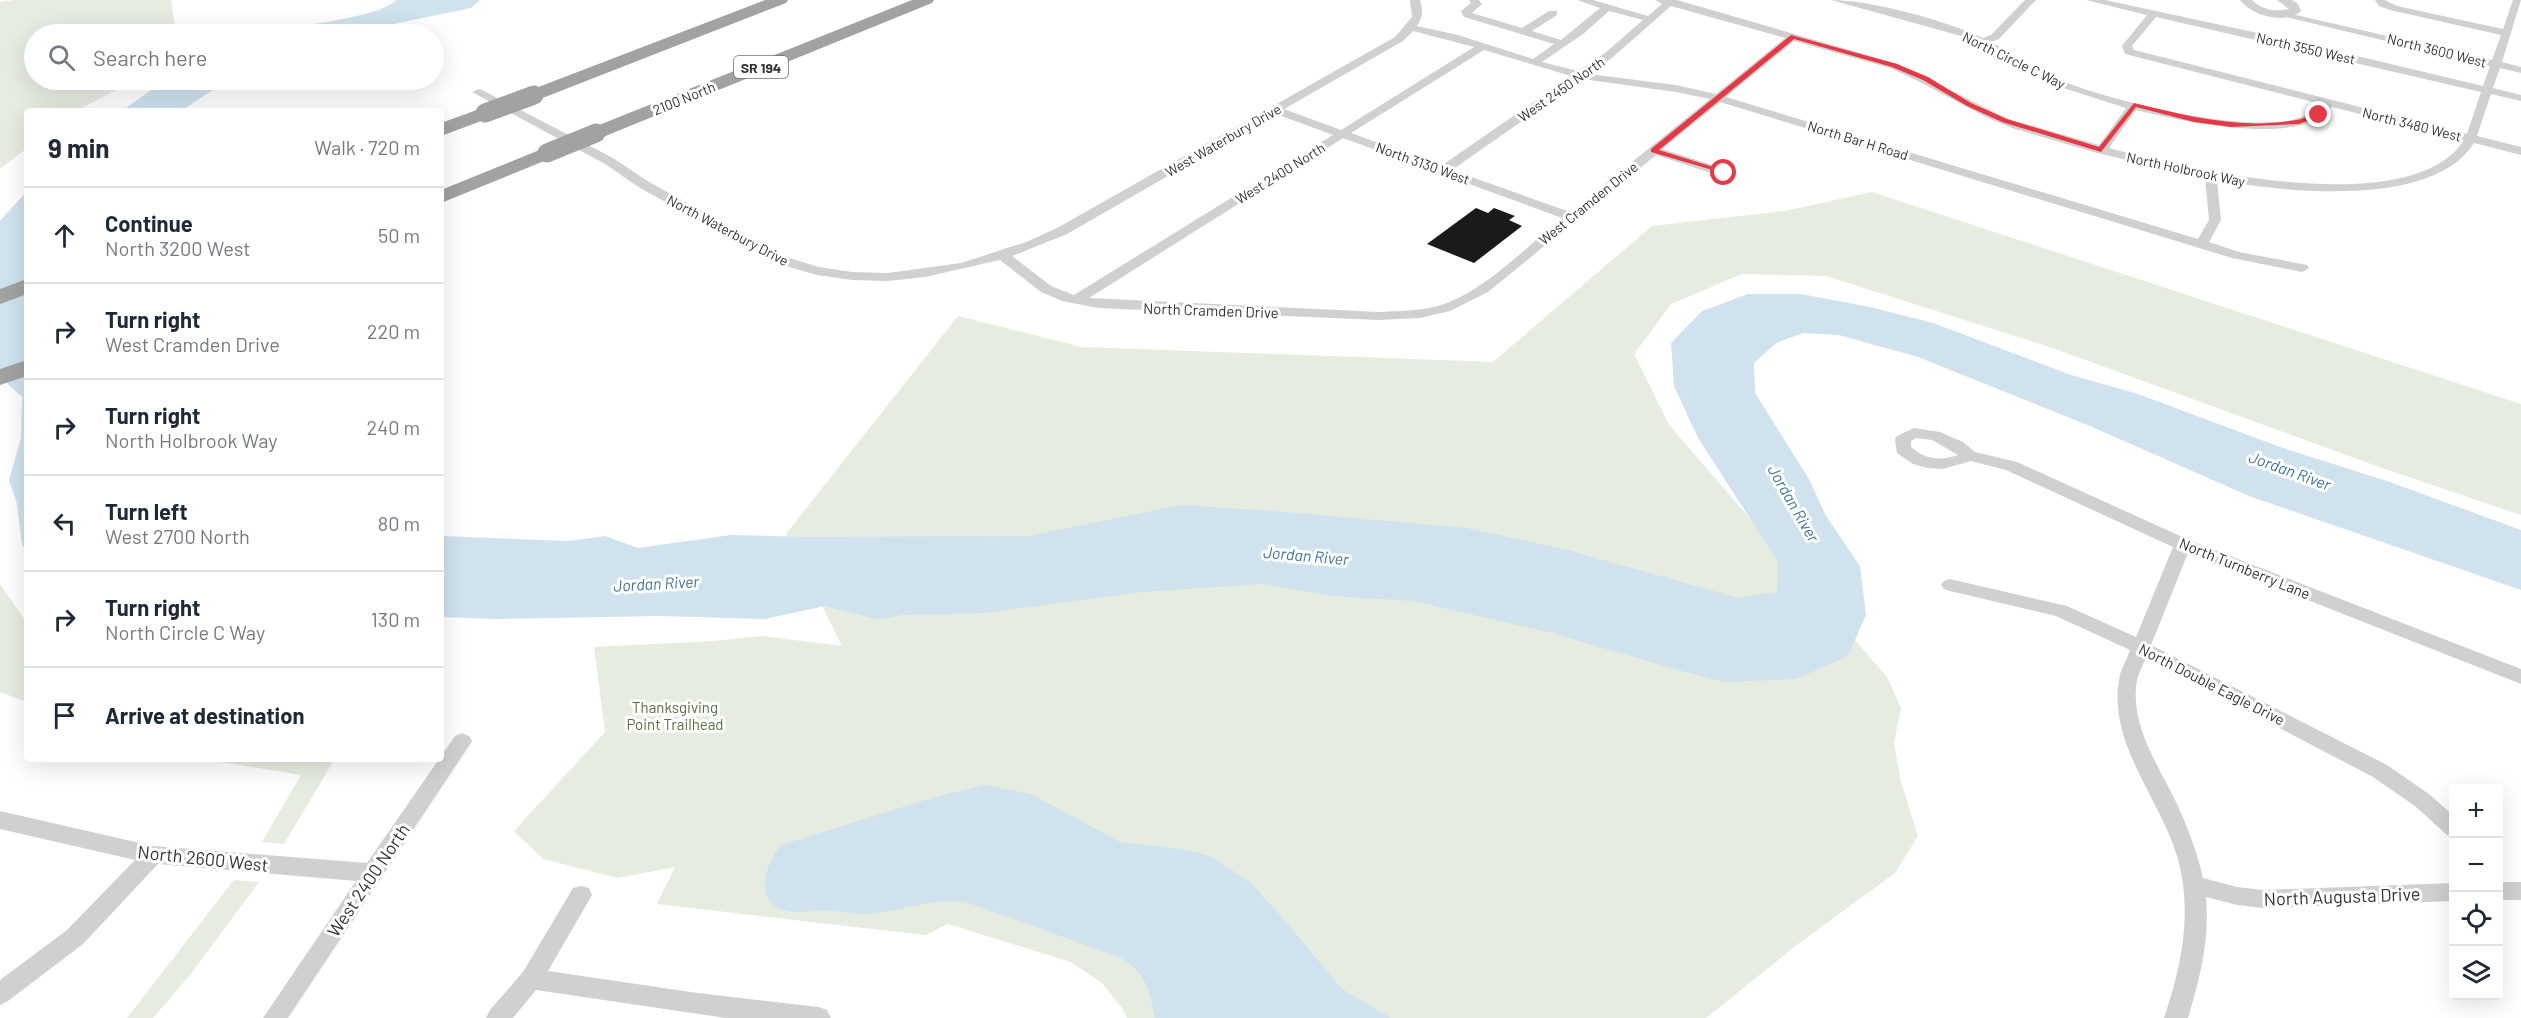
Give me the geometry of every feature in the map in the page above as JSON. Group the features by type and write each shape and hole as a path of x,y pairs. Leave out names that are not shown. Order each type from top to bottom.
{"highway":[{"path":"444,129 780,0"},
{"name":"2100 North","path":"444,196 926,0"},
{"path":"0,297 24,287"},
{"path":"0,378 24,368"}],"street":[{"path":"1411,28 1418,16 1415,0"},
{"path":"1582,0 1649,19"},
{"name":"North Circle C Way","path":"1836,0 1892,9 1948,28 1982,42 2056,82 2134,105 2213,123 2253,126 2299,122 2310,119 2323,111 2329,103"},
{"path":"1982,42 1995,37 2031,0"},
{"name":"North 3550 West","path":"2091,0 2290,43 2521,98"},
{"name":"North Holbrook Way","path":"1667,1 1894,66 1926,79 2004,121 2101,150 2211,177 2291,187 2335,187 2401,182 2439,171 2466,150 2518,0"},
{"path":"1479,1 1465,13 1561,43"},
{"name":"West 2450 North","path":"1443,170 1621,45 1667,1"},
{"path":"2244,2 2261,10 2278,14 2292,13 2288,3"},
{"path":"2381,2 2506,33"},
{"name":"North 3600 West","path":"2288,3 2353,29"},
{"path":"1535,62 1579,32 1607,7"},
{"path":"1523,32 1553,13"},
{"name":"North 3600 West","path":"2278,14 2353,29 2521,70"},
{"name":"North 3480 West","path":"2152,15 2127,46 2129,52 2521,151"},
{"name":"North Bar H Road","path":"1411,28 1449,35 1579,75 1674,87 1718,98 2250,259 2302,268"},
{"name":"West Waterbury Drive","path":"1003,256 1062,231 1370,57 1411,28"},
{"name":"West Cramden Drive","path":"1433,312 1458,304 1483,289 1793,37"},
{"name":"West 2400 North","path":"1076,300 1483,46"},
{"name":"North Waterbury Drive","path":"477,92 609,161 632,178 794,264 848,274 902,274 952,270 1003,256"},
{"path":"2101,150 2134,105"},
{"name":"North 3130 West","path":"1275,110 1571,217"},
{"path":"1653,150 1724,173"},
{"path":"2202,244 2216,214 2211,177"},
{"name":"North Cramden Drive","path":"1003,256 1046,289 1076,300 1115,306 1378,316 1433,312"},
{"name":"North Turnberry Lane","path":"1970,456 2011,466 2183,544 2521,677"},
{"path":"2176,1018 2193,963 2197,940 2198,914 2195,885 2187,850 2178,828 2133,738 2128,716 2128,679 2183,544"},
{"name":"North Double Eagle Drive","path":"1950,585 2061,611 2140,647 2380,771 2422,800 2449,824"},
{"name":"West 2400 North","path":"275,1018 462,741"},
{"name":"North 2600 West","path":"0,820 153,855 372,873"},
{"path":"0,994 75,936 153,855"},
{"name":"North Augusta Drive","path":"2195,885 2237,896 2263,899 2449,892"},
{"path":"2503,890 2521,891"},
{"path":"498,1018 531,979 581,895"},
{"path":"531,979 693,1011 819,1018"}],"green space":[{"path":"14,0 171,0 175,24 24,24 24,90 116,90 82,108 24,108 24,150 0,169 0,2"},
{"name":"Thanksgiving Point Trailhead","path":"1872,192 2521,404 2521,515 2382,468 2050,347 1826,276 1742,274 1671,304 1634,354 1669,425 1887,677 1901,708 1894,743 1901,782 1918,836 1895,873 1798,944 1706,1018 1127,1018 1102,983 1071,962 948,924 925,935 657,904 675,867 618,878 543,859 514,831 605,732 594,647 714,641 761,636 842,646 786,534 958,316 1082,347 1493,362 1652,226 1785,211"},
{"path":"0,584 24,619 24,701 0,692"},
{"path":"221,762 333,762 284,844 262,842 301,775"},
{"path":"234,880 259,882 190,975 153,1018 127,1018"}],"water":[{"path":"396,0 480,0 471,8 393,24 314,24 353,17 386,7"},
{"path":"151,90 213,90 186,108 126,108"},
{"path":"24,194 24,547 17,504 9,480 21,438 22,397 0,377 0,221"},
{"name":"Jordan River","path":"1748,294 1801,294 1870,307 1933,323 2071,375 2138,394 2280,447 2387,481 2521,530 2521,590 2249,496 2090,426 1918,357 1839,335 1803,333 1776,343 1754,363 1755,393 1809,479 1826,516 1860,566 1866,615 1848,656 1796,679 1725,682 1552,633 1413,601 1334,596 1263,584 1142,592 985,613 902,615 879,620 825,606 765,619 659,616 496,619 444,617 444,536 568,541 605,536 638,548 731,535 1029,536 1181,505 1466,528 1568,550 1738,598 1777,592 1778,562 1697,436 1674,386 1671,343 1702,311"},
{"path":"985,785 1031,794 1120,842 1181,849 1211,856 1251,883 1342,989 1391,1018 1155,1018 1146,983 1137,970 1121,958 966,902 941,901 866,914 826,910 787,911 774,905 768,898 765,890 767,871 781,845 935,797"}],"building":[{"path":"1476,208 1488,213 1494,208 1515,216 1509,220 1522,226 1474,263 1427,244"}],"route":[{"path":"1724,173 1653,150 1793,37 1882,61 1926,79 2004,121 2101,150 2134,105 2194,120 2231,125 2253,126 2299,122 2319,115"}]}
